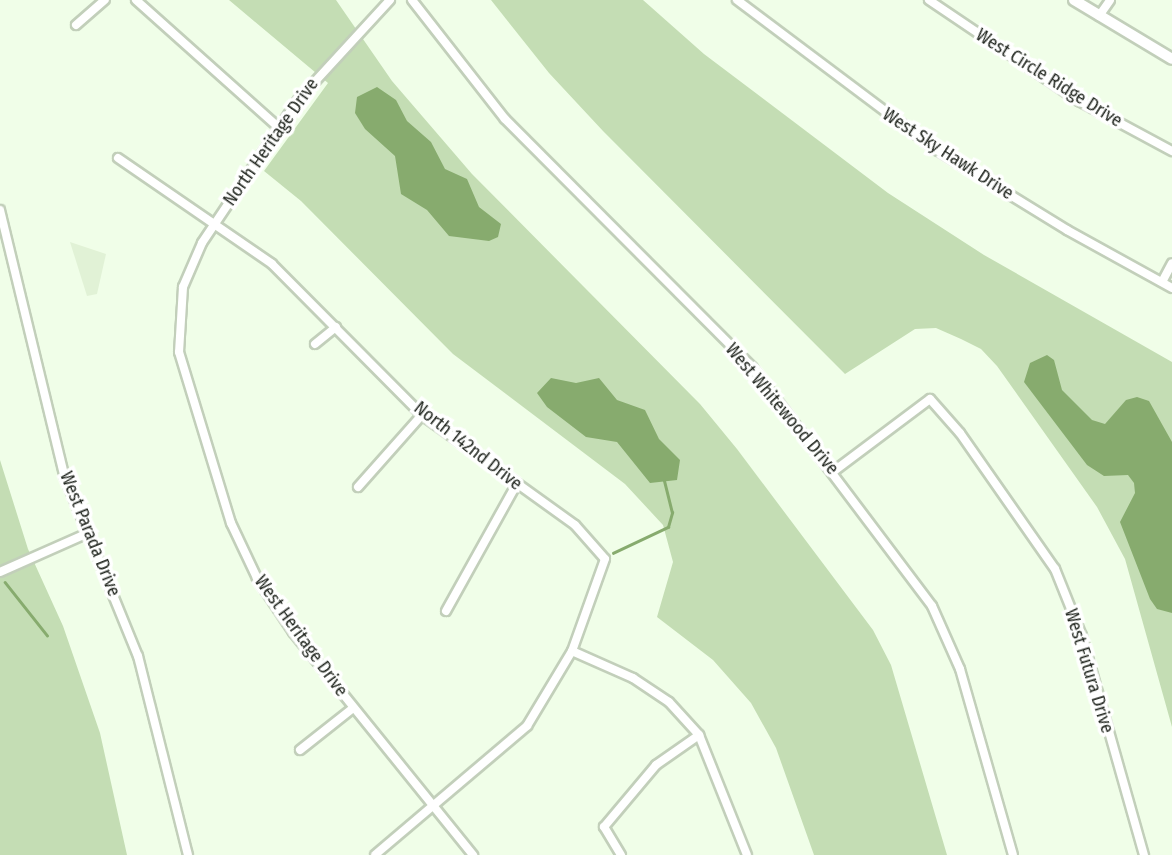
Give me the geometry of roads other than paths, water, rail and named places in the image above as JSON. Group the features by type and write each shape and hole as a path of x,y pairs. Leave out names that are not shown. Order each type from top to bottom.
{"street":[{"path":"76,25 105,0"},
{"path":"136,0 278,127"},
{"name":"North Heritage Drive","path":"213,225 278,127 327,65 390,0"},
{"name":"West Whitewood Drive","path":"412,0 505,119 752,367 834,471 932,606 947,636 1013,855"},
{"name":"West Sky Hawk Drive","path":"737,0 937,150 1067,230 1172,288"},
{"name":"West Circle Ridge Drive","path":"929,0 1079,101 1172,151"},
{"path":"1074,0 1172,59"},
{"path":"1099,16 1110,0"},
{"name":"North 142nd Drive","path":"118,158 272,264 422,415 575,525 605,559 572,651"},
{"name":"West Parada Drive","path":"0,210 64,475 138,656 188,855"},
{"name":"West Heritage Drive","path":"213,225 183,287 178,333 183,369 243,552 274,606 433,809 473,855"},
{"path":"1162,282 1172,263"},
{"path":"315,344 336,327"},
{"name":"West Futura Drive","path":"834,471 930,399 1007,496 1055,569 1082,636 1144,855"},
{"path":"358,487 422,415"},
{"path":"446,611 516,485"},
{"path":"0,572 88,533"},
{"path":"375,855 433,809 527,726 572,651 633,677 669,702 699,735 747,855"},
{"path":"300,750 353,708"},
{"path":"621,855 604,827 656,765 699,735"}],"waterway":[{"path":"613,553 668,527 672,513 664,481"},
{"path":"5,582 47,635"}]}
